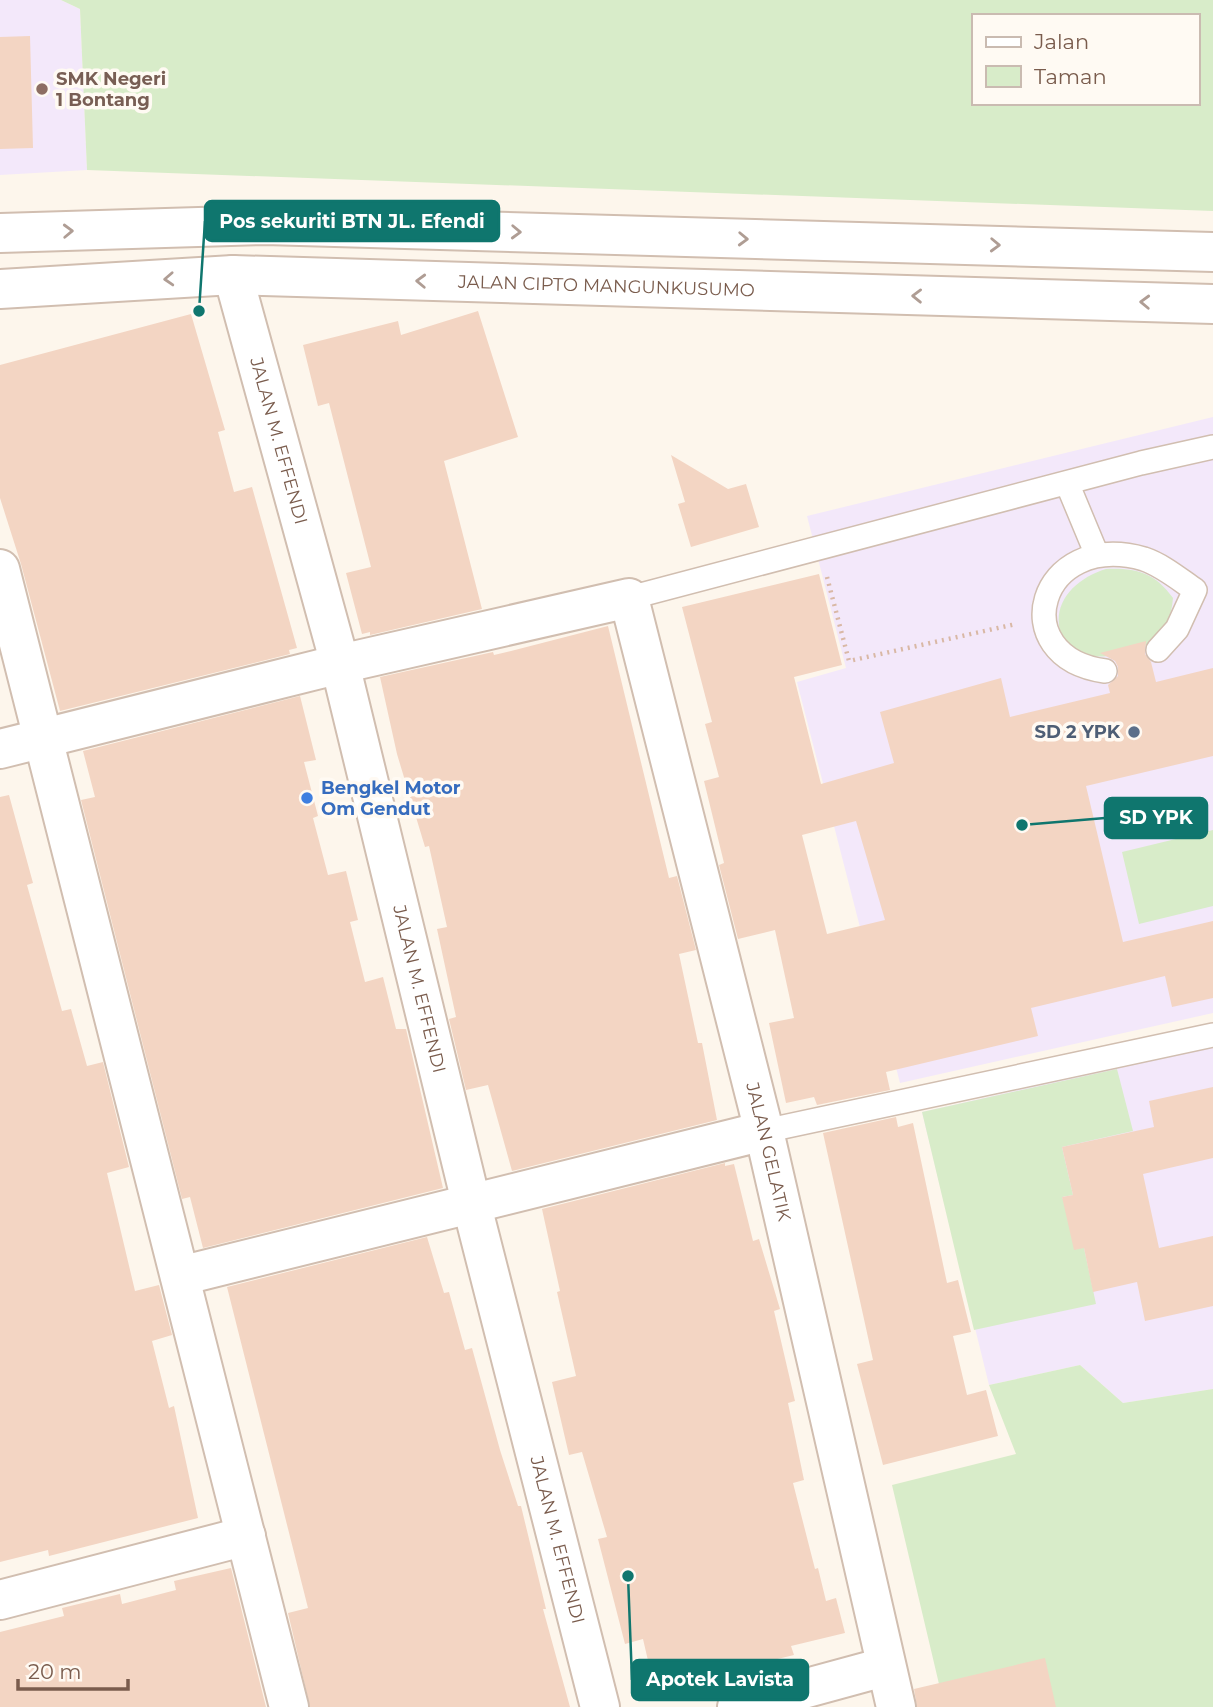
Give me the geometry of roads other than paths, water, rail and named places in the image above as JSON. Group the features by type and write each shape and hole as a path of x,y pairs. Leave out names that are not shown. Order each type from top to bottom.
{"street":[{"path":"0,233 265,225 1213,252"},
{"path":"792,240 792,293"},
{"name":"JALAN CIPTO MANGUNKUSUMO","path":"0,289 233,275 1213,304"},
{"name":"JALAN M. EFFENDI","path":"233,275 340,664 472,1206 600,1707"},
{"path":"0,569 289,1707"},
{"path":"0,749 340,664 629,598"},
{"name":"JALAN GELATIK","path":"629,598 764,1131 884,1667 896,1707"},
{"path":"180,1276 472,1206 764,1131"},
{"path":"0,1600 246,1536"},
{"path":"737,1707 884,1667"}],"lane":[{"path":"629,598 1213,447"},
{"path":"1067,483 1097,555"},
{"path":"1105,671 1070,662 1048,635 1044,617 1046,599 1059,576 1080,559 1097,555 1146,560 1204,588 1177,629 1158,650"},
{"path":"764,1131 1213,1035"}],"place":[{"name":"SMK Negeri 1 Bontang","path":"42,89"},
{"name":"Pos sekuriti BTN JL. Efendi","path":"199,311"},
{"name":"SD 2 YPK","path":"1134,732"},
{"name":"Bengkel Motor Om Gendut","path":"307,798"},
{"name":"SD YPK","path":"1022,825"},
{"name":"Apotek Lavista","path":"628,1576"}]}
